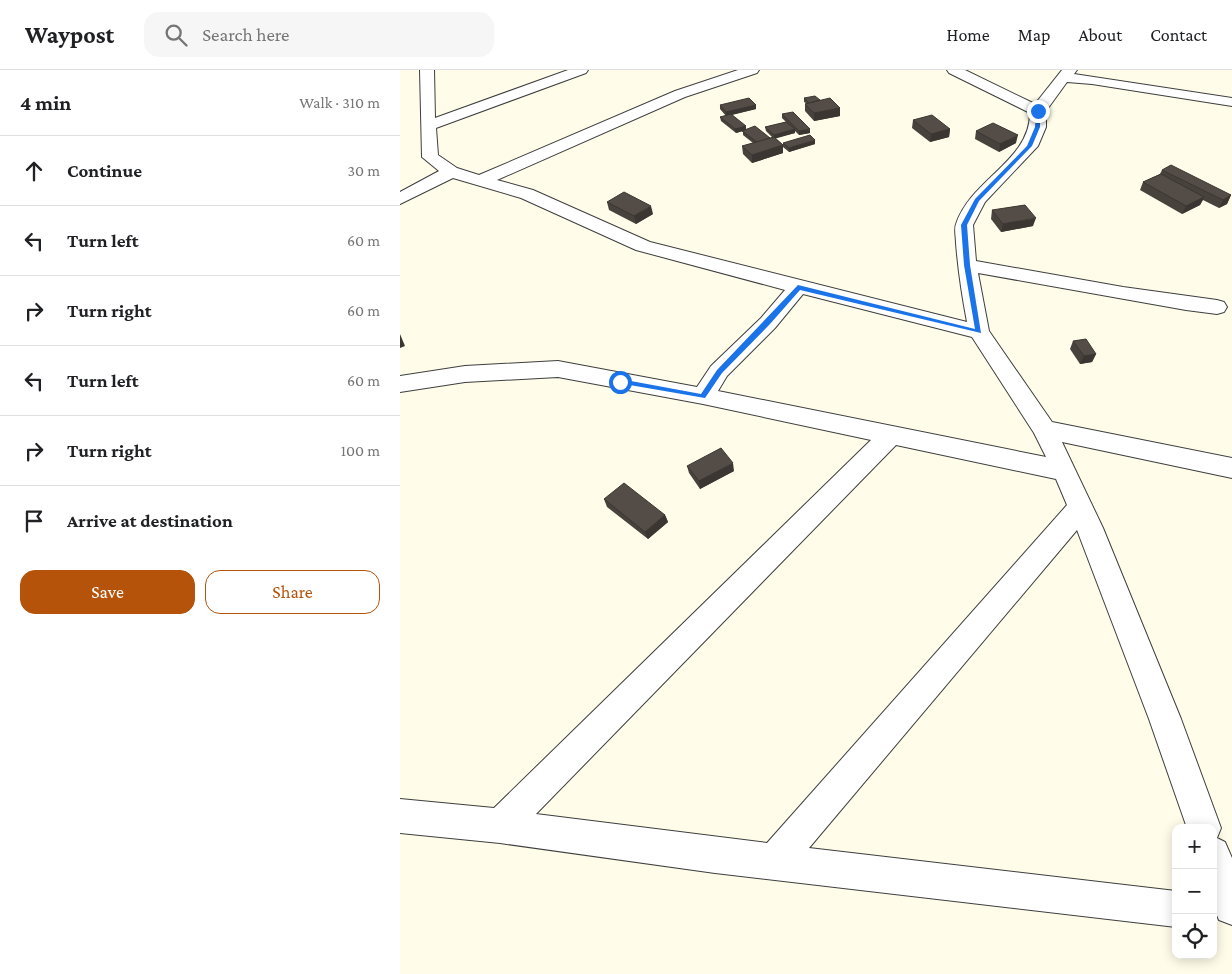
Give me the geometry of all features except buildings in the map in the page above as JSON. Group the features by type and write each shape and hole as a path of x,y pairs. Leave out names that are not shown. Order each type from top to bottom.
{"street":[{"path":"427,70 430,157 451,172 527,194 643,246 979,332"},
{"path":"428,126 580,70"},
{"path":"482,180 680,94 752,70"},
{"path":"954,70 1038,111"},
{"path":"1203,824 1166,719 1081,506 1044,429 979,332 967,265 964,225 977,200 1030,146 1038,127 1038,111 1048,94 1067,74 1092,80 1232,102"},
{"path":"400,199 451,172"},
{"path":"967,265 1165,301 1216,307"},
{"path":"703,396 719,371 768,323 798,287"},
{"path":"400,384 465,374 558,369 703,396 1065,471"},
{"path":"1044,429 1232,468"},
{"path":"500,826 891,435"},
{"path":"775,861 1081,506"},
{"path":"400,816 500,826 1172,909"},
{"path":"1217,865 1232,907"},
{"path":"1217,914 1232,916"}],"route":[{"path":"620,382 703,396 719,371 768,323 798,287 914,314 979,332 967,265 964,225 977,200 1030,146 1038,127 1038,111"}]}
